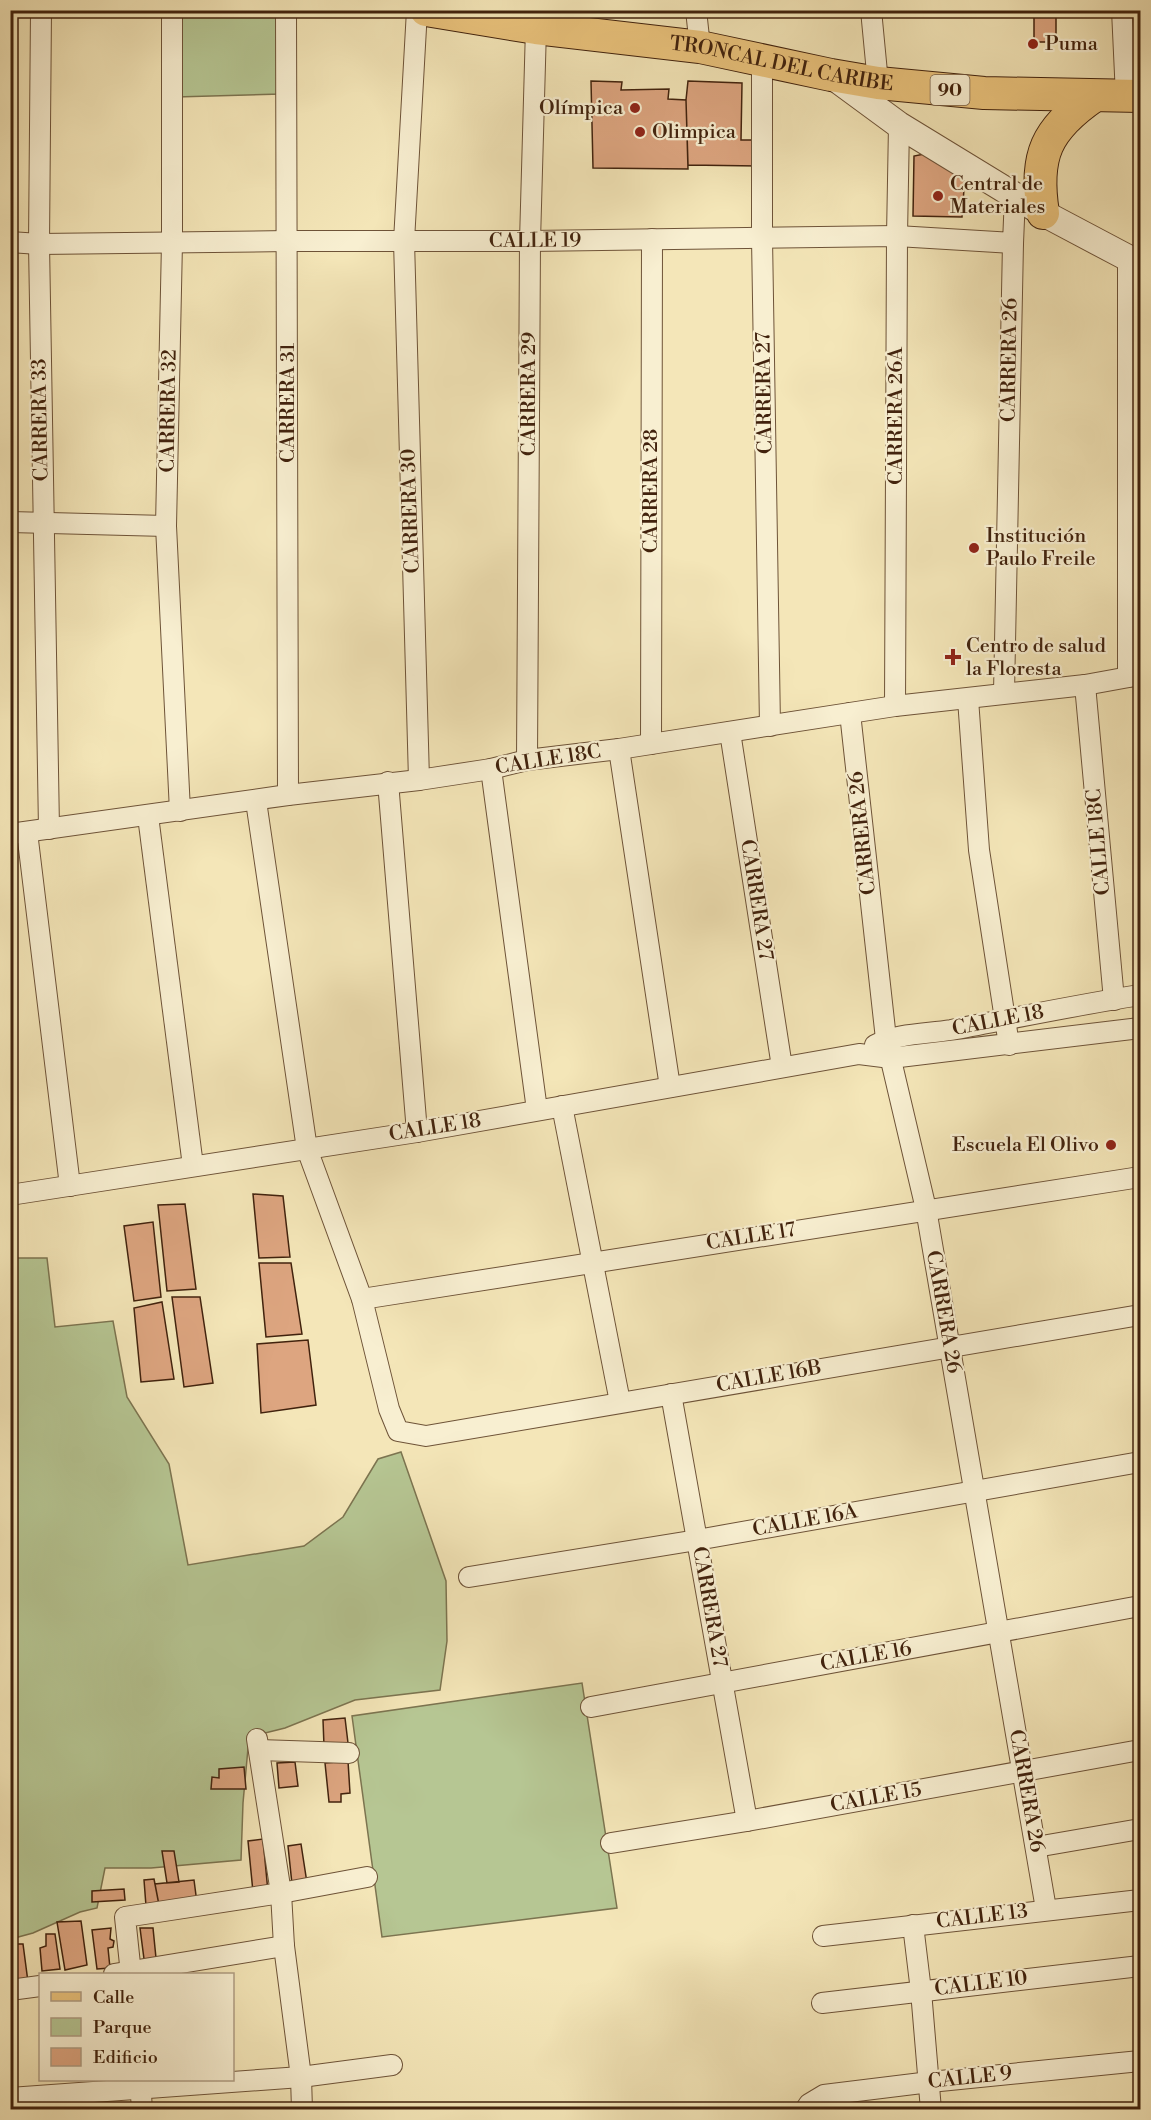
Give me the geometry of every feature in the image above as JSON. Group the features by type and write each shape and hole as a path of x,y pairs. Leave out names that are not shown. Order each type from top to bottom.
{"main road":[{"name":"TRONCAL DEL CARIBE","path":"426,10 536,28 700,47 878,83 984,93 1133,96"},
{"path":"1043,213 1039,186 1042,158 1053,133 1071,111 1094,96"}],"street":[{"name":"CARRERA 33","path":"41,10 39,244 49,829"},
{"name":"CARRERA 32","path":"172,10 172,242 166,526 180,811"},
{"name":"CARRERA 31","path":"286,10 288,795"},
{"name":"CARRERA 30","path":"417,10 404,241 418,780"},
{"path":"696,10 700,47"},
{"path":"871,10 878,83"},
{"path":"1122,10 1133,96"},
{"name":"CARRERA 29","path":"526,760 530,241 536,28"},
{"name":"CARRERA 27","path":"762,61 762,238 770,726"},
{"path":"831,75 900,125 1015,196 1134,260 1134,676"},
{"name":"CARRERA 26A","path":"895,706 897,236 900,125"},
{"path":"1013,243 1015,196"},
{"name":"CALLE 19","path":"10,242 39,244 530,241 897,236 1013,243"},
{"name":"CARRERA 28","path":"651,744 652,238"},
{"name":"CARRERA 26","path":"1004,693 1013,243"},
{"path":"10,522 166,526"},
{"name":"CALLE 18C","path":"19,833 288,795 418,780 490,769 526,760 619,749 895,706 1085,685 1134,676"},
{"name":"CALLE 18C","path":"1085,685 1113,1000"},
{"path":"968,699 979,850 1009,1045"},
{"name":"CARRERA 26","path":"850,713 889,1049 926,1209 1046,1910"},
{"name":"CARRERA 27","path":"730,732 782,1067"},
{"path":"619,749 670,1087"},
{"path":"490,769 537,1110"},
{"path":"388,782 417,1132"},
{"path":"256,801 307,1149 362,1299"},
{"path":"148,816 193,1166"},
{"path":"19,833 70,1186"},
{"name":"CALLE 18","path":"889,1049 950,1030 1005,1018 1140,995"},
{"name":"CALLE 18","path":"10,1195 417,1132 889,1049 1009,1045 1140,1028"},
{"path":"562,1106 620,1402"},
{"name":"CALLE 17","path":"362,1299 1140,1177"},
{"name":"CALLE 16B","path":"362,1299 389,1409 399,1431 426,1436 1140,1315"},
{"name":"CARRERA 27","path":"671,1394 747,1821"},
{"name":"CALLE 16A","path":"469,1576 697,1540 1140,1462"},
{"name":"CALLE 16","path":"591,1707 1140,1606"},
{"path":"302,2109 302,2077 284,1946 281,1893 258,1744 350,1753"},
{"name":"CALLE 15","path":"611,1843 747,1821 1140,1750"},
{"path":"1036,1847 1140,1829"},
{"path":"125,1973 124,1917 368,1877"},
{"name":"CALLE 13","path":"823,1936 1140,1900"},
{"path":"913,1925 931,2109"},
{"path":"131,1973 284,1946"},
{"name":"CALLE 10","path":"822,2003 1140,1966"},
{"path":"10,1990 39,1986"},
{"name":"CALLE 9","path":"805,2109 824,2095 1140,2061"},
{"path":"234,2080 302,2077 392,2066"},
{"path":"10,2098 140,2084 209,2081"},
{"path":"140,2084 142,2109"}],"green space":[{"path":"174,11 281,11 281,94 176,97"},
{"path":"11,1258 47,1258 55,1327 113,1321 127,1397 169,1464 188,1565 304,1546 343,1517 378,1459 401,1452 446,1581 447,1641 440,1690 355,1700 285,1728 249,1737 241,1860 151,1868 105,1868 97,1908 80,1912 33,1933 11,1939"},
{"path":"582,1683 617,1908 382,1937 352,1716"}],"building":[{"path":"1034,10 1056,10 1056,42 1034,42"},
{"name":"Olimpica","path":"591,81 622,82 621,90 669,89 668,99 686,100 688,169 593,168"},
{"path":"688,81 742,83 741,140 758,140 758,166 688,165 686,100"},
{"name":"Central de Materiales","path":"929,153 965,175 962,217 913,216 914,156"},
{"path":"253,1194 283,1196 290,1257 259,1258"},
{"path":"185,1204 196,1289 167,1291 158,1205"},
{"path":"153,1222 161,1297 134,1301 124,1226"},
{"path":"259,1263 291,1263 302,1334 266,1337"},
{"path":"172,1297 200,1297 213,1383 184,1387"},
{"path":"162,1302 174,1379 141,1382 134,1308"},
{"path":"308,1340 316,1405 261,1413 257,1344"},
{"path":"345,1718 348,1743 324,1746 323,1720"},
{"path":"348,1761 350,1793 341,1794 341,1802 329,1802 325,1763"},
{"path":"295,1762 298,1786 279,1788 277,1763"},
{"path":"244,1767 246,1789 211,1789 212,1777 219,1778 219,1769"},
{"path":"263,1839 268,1892 253,1892 248,1841"},
{"path":"301,1844 307,1883 292,1884 288,1846"},
{"path":"162,1851 174,1851 179,1882 167,1883"},
{"path":"154,1879 159,1905 146,1906 144,1880"},
{"path":"194,1880 197,1903 159,1905 155,1884"},
{"path":"124,1889 125,1900 92,1902 92,1891"},
{"path":"81,1921 87,1965 65,1970 57,1922"},
{"path":"111,1928 110,1939 114,1941 113,1947 108,1948 110,1968 97,1969 92,1930"},
{"path":"140,1928 153,1928 156,1958 144,1959"},
{"path":"46,1934 55,1934 60,1969 42,1971 40,1948 46,1946"},
{"path":"10,1944 23,1944 28,1982 10,1983"}],"place":[{"name":"Puma","path":"1033,44"},
{"name":"Olímpica","path":"635,108"},
{"name":"Olimpica","path":"640,132"},
{"name":"Central de Materiales","path":"938,196"},
{"name":"Institución Paulo Freile","path":"974,548"},
{"name":"Centro de salud la Floresta","path":"953,657"},
{"name":"Escuela El Olivo","path":"1111,1145"}]}
